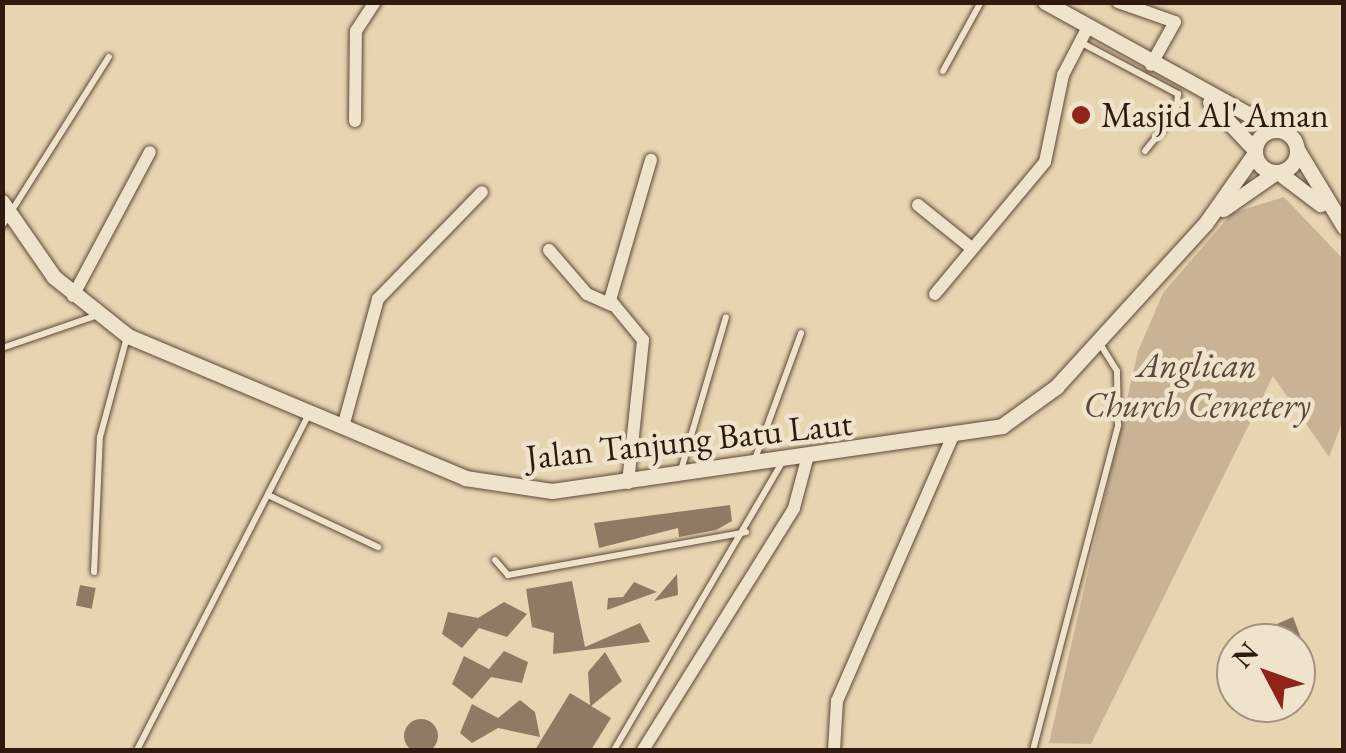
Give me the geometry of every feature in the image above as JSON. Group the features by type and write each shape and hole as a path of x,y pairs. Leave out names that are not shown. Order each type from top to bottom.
{"street":[{"path":"355,120 356,30 376,2"},
{"path":"1118,2 1176,22 1151,65"},
{"path":"1051,4 1084,35 1277,130 1298,151 1341,223"},
{"path":"935,294 969,246 1045,162 1063,75 1084,35"},
{"path":"1200,92 1255,152 1341,223"},
{"name":"Jalan Tanjung Batu Laut","path":"5,214 95,316 128,336 309,415 505,488 628,483 952,438 1030,410 1204,224 1255,152 1277,130"},
{"name":"Jalan Tanjung Batu Laut","path":"1204,224 1277,172 1298,151"},
{"path":"74,296 150,152"},
{"path":"612,305 651,160"},
{"path":"343,427 378,300 482,192"},
{"path":"918,205 969,246"},
{"path":"549,250 587,294 612,305 643,340 628,483"},
{"path":"834,750 837,701 952,438"},
{"path":"643,750 794,508 807,460"}],"lane":[{"path":"943,72 981,2"},
{"path":"1084,35 1178,94 1176,114 1145,152"},
{"path":"5,214 109,57"},
{"path":"2,348 95,316"},
{"path":"679,476 726,316"},
{"path":"753,465 801,334"},
{"path":"94,572 102,420 128,336"},
{"path":"1033,750 1118,425 1117,371 1098,341"},
{"path":"137,750 309,415"},
{"path":"614,750 746,532 782,462"},
{"path":"268,495 378,547"},
{"path":"495,560 508,575 746,532"}],"green space":[{"name":"Anglican Church Cemetery","path":"1284,197 1343,259 1343,420 1329,457 1273,376 1091,744 1049,743 1138,351 1163,293 1232,213"}],"building":[{"path":"730,505 732,521 716,530 679,537 678,528 599,548 594,523"},
{"path":"677,574 678,595 654,601"},
{"path":"572,581 585,647 640,623 650,642 553,654 554,633 532,627 526,589"},
{"path":"634,582 657,592 607,610 608,598 623,597"},
{"path":"80,585 96,588 92,609 76,606"},
{"path":"504,602 527,614 507,637 479,628 462,648 442,634 448,612 478,618"},
{"path":"504,651 528,662 522,683 491,677 472,699 452,684 464,656 489,669"},
{"path":"605,652 622,681 591,706 611,718 591,750 535,750 570,693 590,705 588,672"},
{"path":"520,700 535,712 540,737 498,728 472,743 460,733 472,704 498,718"},
{"path":"421,719 433,724 438,736 433,748 421,753 409,748 404,736 409,724"}],"place":[{"name":"Masjid Al' Aman","path":"1081,115"}]}
